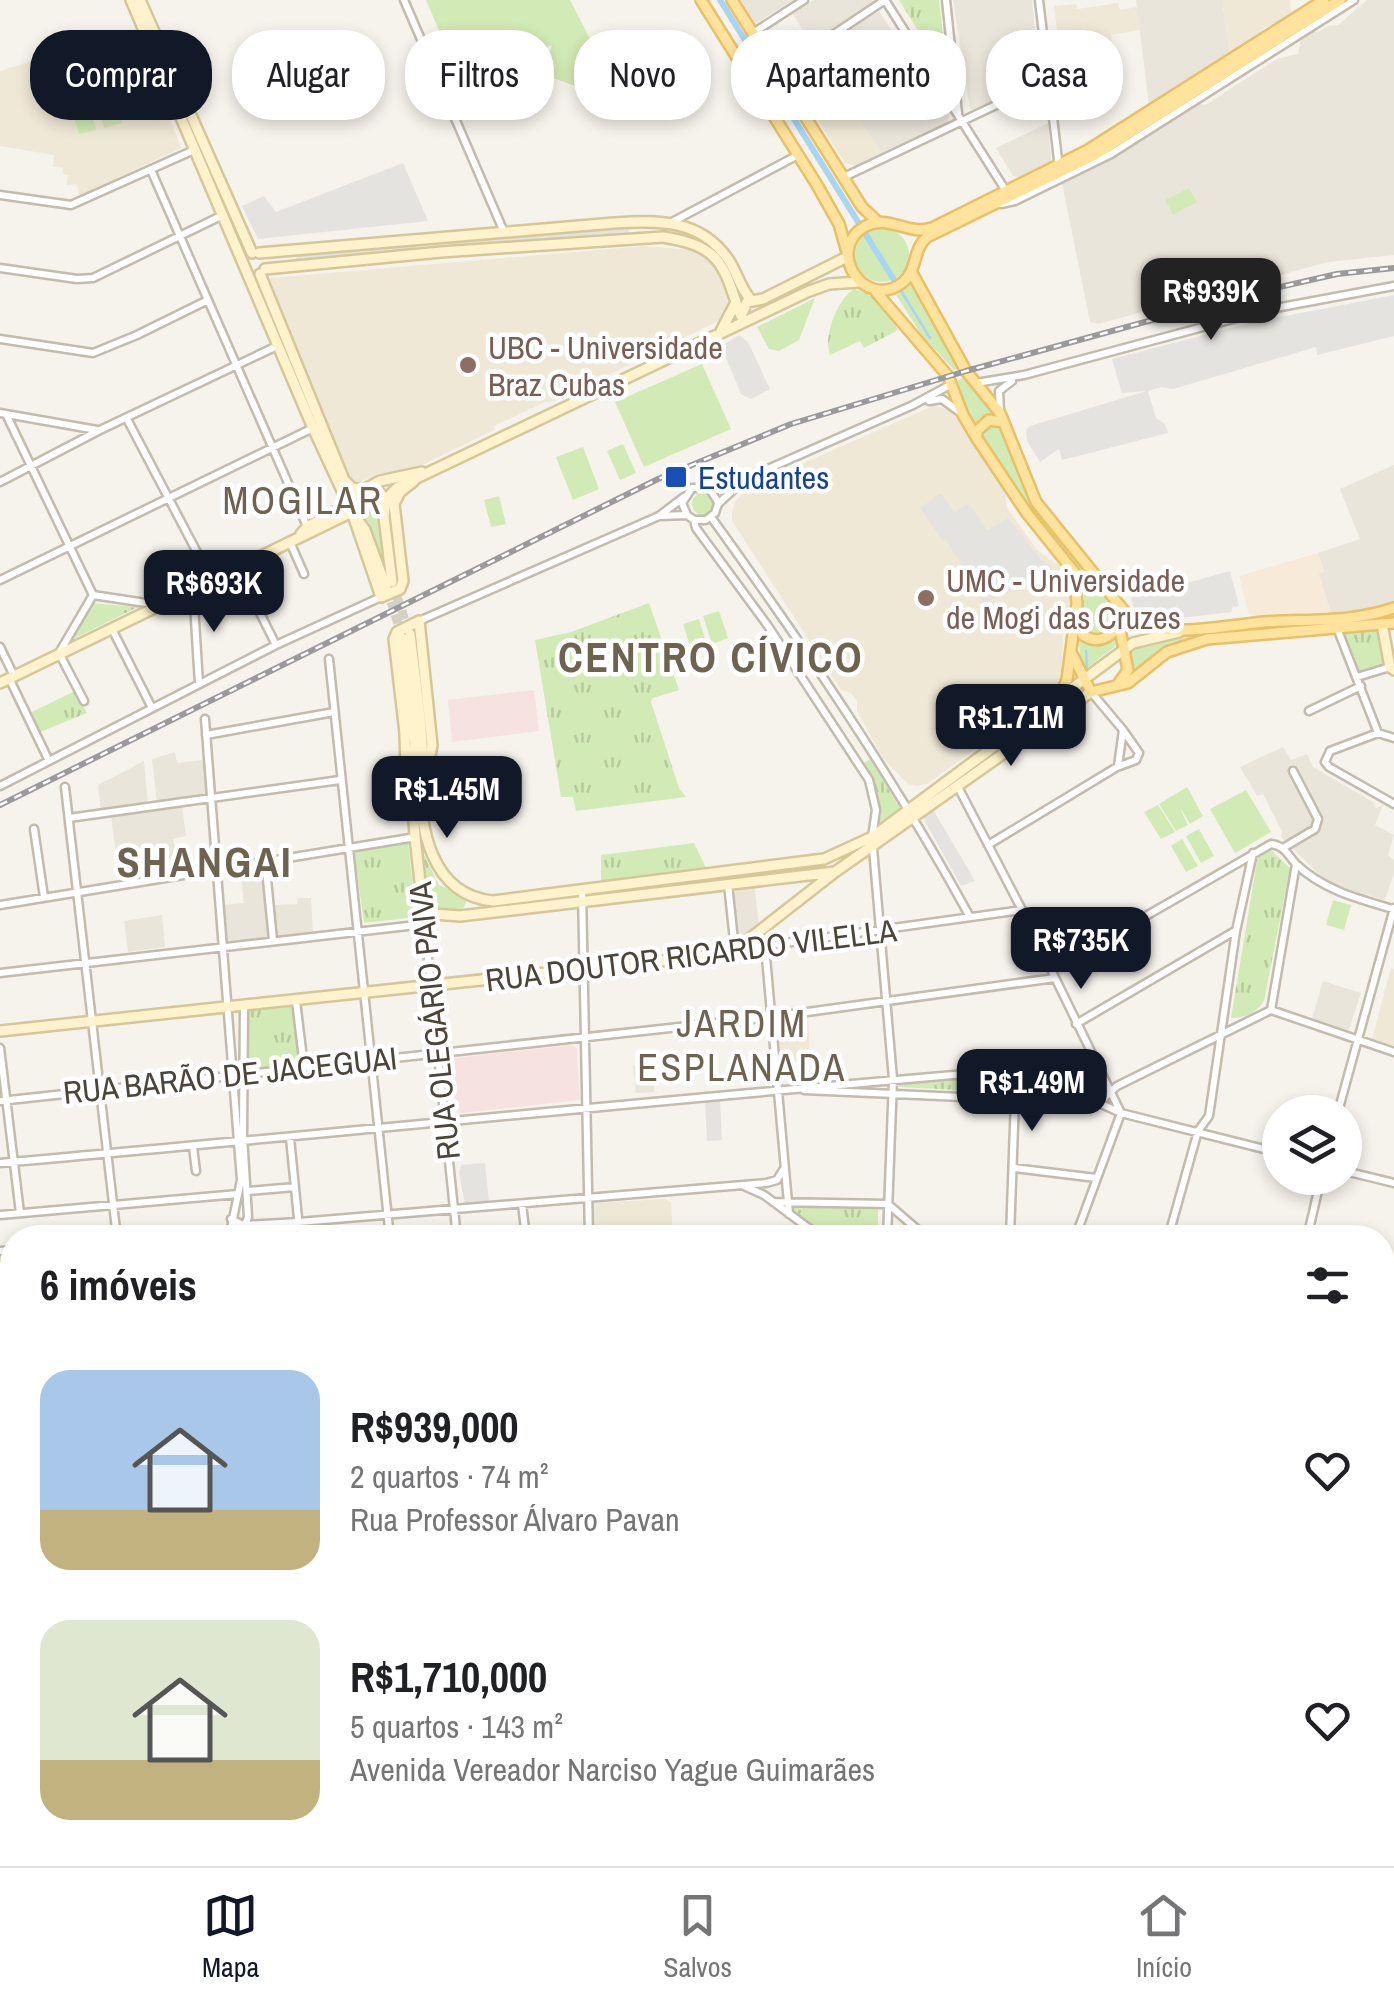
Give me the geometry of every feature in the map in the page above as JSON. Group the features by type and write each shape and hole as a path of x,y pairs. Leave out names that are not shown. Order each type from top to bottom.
{"main road":[{"path":"131,0 350,509 381,597 402,585 394,504 400,492 414,480"},
{"path":"140,0 255,253 266,260 262,271 344,480 352,488 378,491 386,499"},
{"path":"701,0 838,224 847,257 862,283 885,299 952,381 963,415 976,437 1026,512 1074,572 1078,590 1076,616 1066,683 1058,699"},
{"path":"732,0 752,30"},
{"path":"350,509 365,530 389,584 384,517 386,499 398,487 719,335 742,318 830,284 895,288 912,273 916,252 927,237 1059,169 1324,0"},
{"path":"807,292 847,257 854,236 869,224 878,222 914,231 932,228 1006,190 1095,154 1340,0"},
{"path":"808,120 862,207 878,222"},
{"path":"649,221 649,236"},
{"path":"742,318 729,277 712,252 694,242 649,236 436,252 250,273 245,261 255,253 672,222 712,240 732,264 751,300"},
{"path":"902,228 916,252"},
{"path":"436,252 444,237"},
{"path":"430,239 436,252"},
{"path":"742,318 744,304 764,299 847,257"},
{"path":"912,273 975,383 1002,417 1030,491 1115,604 1138,624 1202,629"},
{"path":"719,335 736,302"},
{"path":"976,437 989,420 1002,417"},
{"path":"8,679 350,509 367,488 439,468"},
{"path":"1115,604 1127,675 1116,686"},
{"path":"912,812 1091,692 1138,677 1168,652 1194,642 1337,628 1380,618 1394,608"},
{"path":"1076,616 1083,635 1095,640 1108,637 1120,626"},
{"path":"1380,618 1392,668"},
{"path":"736,950 831,872 1124,650 1156,635 1267,622 1380,618 1394,623"},
{"path":"412,804 394,641 397,632 419,622 432,744 422,794"},
{"path":"412,804 414,743 406,636 422,742 422,794"},
{"path":"1070,649 1091,692"},
{"name":"RUA OLEGÁRIO PAIVA","path":"422,794 432,856 454,886 468,894"},
{"name":"RUA OLEGÁRIO PAIVA","path":"412,804 422,900"},
{"path":"422,900 434,914 460,916 824,859 873,842"},
{"path":"460,916 469,905 468,894 494,900 582,897 831,872 858,845"},
{"path":"824,859 831,864 831,872"},
{"name":"RUA DOUTOR RICARDO VILELLA","path":"0,1031 716,956 736,950"}],"street":[{"path":"404,0 504,232"},
{"path":"756,30 804,0"},
{"path":"840,30 885,0 904,30"},
{"path":"946,0 950,30"},
{"path":"1039,0 1042,30"},
{"path":"991,206 1015,200 1111,154 1354,0"},
{"path":"844,177 986,109"},
{"path":"1053,120 1059,169"},
{"path":"960,121 1006,190"},
{"path":"0,195 70,205 194,150"},
{"path":"672,222 798,155"},
{"path":"151,170 309,530"},
{"path":"0,268 85,279 222,215"},
{"path":"975,383 1024,376 1270,308 1394,286"},
{"path":"0,339 93,352 138,335 208,300"},
{"path":"0,482 277,346"},
{"path":"1002,417 1001,387 1024,376"},
{"path":"419,622 658,516 692,488 710,488 746,478 913,406 947,389 952,381"},
{"path":"913,406 942,399 963,415"},
{"path":"3,414 100,430"},
{"path":"3,414 93,595"},
{"path":"127,419 211,579"},
{"path":"0,580 313,428"},
{"path":"712,517 718,504 746,478"},
{"path":"710,488 718,504"},
{"path":"684,497 696,528 826,714 860,767 875,800 873,842 893,1079 887,1225"},
{"path":"658,516 712,517"},
{"path":"712,517 912,812 970,918"},
{"path":"294,538 304,574"},
{"path":"236,566 276,646"},
{"path":"193,588 200,684"},
{"path":"93,595 158,604"},
{"path":"84,702 60,653 93,595"},
{"path":"0,786 381,597"},
{"path":"112,628 152,708"},
{"path":"1337,628 1378,732"},
{"path":"777,640 783,631 791,630"},
{"path":"0,647 8,679 48,759"},
{"path":"795,668 802,659 810,658"},
{"path":"328,659 388,1225"},
{"path":"1357,677 1392,668"},
{"path":"1309,711 1362,688 1368,674"},
{"path":"988,846 1139,757 1123,730 1091,692"},
{"path":"826,714 839,703"},
{"path":"206,734 334,712"},
{"path":"205,718 221,946 238,1074"},
{"path":"1117,767 1123,730"},
{"path":"1394,738 1378,732 1326,755 1329,767 1394,804"},
{"path":"848,748 859,748 864,740"},
{"path":"860,767 866,758 875,758"},
{"path":"1283,848 1315,830 1318,818 1293,771"},
{"path":"69,818 340,780"},
{"path":"956,784 1121,1112 1081,1225"},
{"path":"65,787 115,1225"},
{"path":"34,829 44,897"},
{"path":"0,905 427,834"},
{"path":"1053,974 1253,853 1271,844 1283,848 1296,864 1331,888 1394,908 1343,1095"},
{"path":"1172,1225 1198,1131 1209,1116 1236,930 1253,853"},
{"path":"265,859 272,940"},
{"path":"1270,1010 1296,864"},
{"path":"728,884 736,950"},
{"path":"582,897 589,1225"},
{"name":"RUA OLEGÁRIO PAIVA","path":"422,900 456,1225"},
{"name":"RUA DOUTOR RICARDO VILELLA","path":"736,950 1022,910"},
{"path":"0,973 425,924"},
{"path":"1076,1024 1236,930"},
{"path":"764,946 789,1214"},
{"name":"RUA BARÃO DE JACEGUAI","path":"2,1101 771,1017 1053,974"},
{"path":"296,1001 304,1067"},
{"path":"244,1007 238,1074 246,1225"},
{"path":"1099,1102 1111,1089 1270,1010 1394,1052"},
{"path":"0,1048 2,1101 20,1213"},
{"path":"0,1163 378,1130 775,1088 1097,1063"},
{"path":"775,1088 1099,1102 1121,1112 1262,1149"},
{"path":"1011,1225 1015,1100"},
{"path":"290,1138 299,1225"},
{"path":"193,1147 196,1171"},
{"path":"1014,1168 1096,1178"},
{"path":"231,1219 246,1225 299,1222 774,1182 783,1170"},
{"path":"1362,1176 1394,1184"},
{"path":"740,1185 773,1202 804,1225"},
{"path":"0,1214 295,1187"},
{"path":"230,1225 243,1193"},
{"path":"1310,1225 1317,1195"},
{"path":"773,1202 888,1204 912,1225"},
{"path":"522,1203 525,1225"}],"shaded area":[{"path":"741,0 793,0 755,24"},
{"path":"814,0 872,0 891,30 803,30 792,13"},
{"path":"953,0 1032,0 1035,30 986,30 986,104 974,110 970,109 966,83 966,30 958,30"},
{"path":"1136,0 1222,0 1230,55 1149,106"},
{"path":"1222,0 1290,0 1291,16 1264,28 1230,55"},
{"path":"1367,0 1394,0 1394,255 1328,262 1098,324 1090,322 1062,183 1199,103 1205,105 1277,59 1298,54 1301,39 1315,29 1317,33 1338,25"},
{"path":"1118,3 1120,10 1137,7 1140,30 1057,30 1054,6 1076,4 1077,9"},
{"path":"30,62 30,120 170,120 181,148 79,196 77,184 67,185 68,175 63,174 63,168 53,167 54,155 0,146 0,71"},
{"path":"818,120 860,120 881,153 856,166 845,163"},
{"path":"860,120 948,120 948,124 881,153"},
{"path":"1048,123 1051,161 1020,177 1013,176 996,148"},
{"path":"403,163 428,221 258,239 242,206 264,196 276,212"},
{"path":"628,229 629,233 449,245 449,241"},
{"path":"416,243 413,251 296,259 299,251"},
{"name":"UBC - Universidade Braz Cubas","path":"645,246 693,250 707,255 723,271 729,289 727,307 718,321 556,401 545,402 494,426 494,430 418,467 377,474 360,482 351,479 268,282 270,278"},
{"path":"1394,295 1394,336 1317,355 1316,347 1173,389 1148,391 1156,418 1165,424 1168,433 1062,460 1059,449 1040,462 1027,441 1026,430 1030,426 1147,391 1122,393 1112,359 1254,322"},
{"path":"739,335 748,342 770,389 751,399 741,394 721,346"},
{"name":"UMC - Universidade de Mogi das Cruzes","path":"933,406 950,409 1004,487 1007,508 1037,550 1065,570 1072,592 1063,631 1062,678 1055,693 927,784 917,786 908,784 883,758 857,711 857,701 851,693 841,690 732,521 732,513 735,502 749,486 781,474 788,477 799,465"},
{"path":"1394,465 1394,603 1332,617 1318,573 1324,571 1318,553 1360,539 1340,489"},
{"path":"941,493 954,512 969,504 987,530 1008,518 1042,561 1052,565 1012,591 984,603 946,540 920,508"},
{"path":"1318,553 1324,572 1319,574 1332,617 1272,619 1249,615 1239,576"},
{"path":"1230,571 1239,606 1231,612 1164,620 1144,618 1134,610 1131,598"},
{"path":"534,690 539,731 452,742 448,700"},
{"path":"1283,747 1291,760 1307,754 1313,767 1373,802 1376,808 1383,805 1375,825 1394,835 1388,855 1394,860 1394,873 1385,900 1329,884 1281,837 1282,831 1263,794 1257,796 1240,767"},
{"path":"175,752 177,763 204,760 204,798 157,803 152,759"},
{"path":"144,761 148,805 101,811 98,785"},
{"path":"182,807 186,836 173,839 179,869 119,878 111,815"},
{"path":"934,811 975,881 961,886 922,816"},
{"path":"259,864 268,938 226,942 223,905 244,903 240,867"},
{"path":"755,888 759,927 739,940 734,892"},
{"path":"298,898 311,898 313,933 276,937 273,905 297,904"},
{"path":"162,915 165,947 128,952 124,921"},
{"path":"1391,968 1394,969 1394,1046 1372,1039"},
{"path":"1323,981 1361,993 1348,1033 1311,1022"},
{"path":"808,1016 810,1060 777,1064 776,1050 780,1047 775,1021"},
{"path":"572,1045 577,1048 580,1100 457,1111 453,1058"},
{"path":"653,1065 654,1092 636,1093 633,1066"},
{"path":"720,1100 722,1140 707,1141 705,1101"},
{"path":"485,1163 489,1201 465,1204 461,1165"},
{"path":"665,1199 671,1202 672,1225 594,1225 594,1203"}],"green space":[{"path":"426,0 570,0 586,30 574,30 574,86 554,78 554,30 439,30"},
{"path":"899,0 939,0 942,30 918,30"},
{"path":"75,120 93,120 96,130 79,134"},
{"path":"102,120 121,120 122,123 104,128"},
{"path":"1189,188 1197,202 1173,215 1165,200"},
{"path":"882,228 901,236 909,255 901,274 882,282 863,274 855,255 863,236"},
{"path":"911,285 958,369 954,370 921,334 896,295"},
{"path":"854,289 880,304 898,330 864,348 860,341 830,355 828,338 833,319"},
{"path":"815,298 799,340 779,351 769,349 757,327"},
{"path":"702,364 731,429 644,467 615,402"},
{"path":"965,377 996,414 983,417 974,427 956,381"},
{"path":"996,424 1001,426 1029,500 1112,608 1115,621 1107,633 1098,636 1084,629 1080,620 1085,592 1081,577 1025,505 982,438 985,430"},
{"path":"623,444 636,473 620,480 607,451"},
{"path":"583,447 599,489 573,500 556,457"},
{"path":"703,493 711,496 711,512 703,515 695,512 692,504 695,496"},
{"path":"366,495 378,504 387,579 353,505"},
{"path":"499,496 506,524 491,527 484,500"},
{"path":"91,603 138,607 69,641"},
{"path":"649,603 679,690 651,702 679,788 686,797 576,811 573,797 561,797 535,640 571,632"},
{"path":"719,611 728,638 712,644 703,616"},
{"path":"699,619 707,645 692,652 683,624"},
{"path":"1378,629 1383,664 1358,671 1343,631"},
{"path":"1199,634 1166,648 1132,674 1131,650"},
{"path":"1078,636 1098,644 1117,636 1118,644 1082,672"},
{"path":"75,691 87,713 40,732 32,712"},
{"path":"870,759 900,808 879,824 878,794 864,763"},
{"path":"1187,787 1203,816 1190,824 1179,806 1188,825 1176,831 1159,804"},
{"path":"1246,790 1271,832 1235,853 1210,809"},
{"path":"1158,805 1175,832 1161,839 1144,812"},
{"path":"1199,829 1214,856 1201,863 1186,836"},
{"path":"1182,839 1198,866 1186,872 1171,846"},
{"path":"408,842 416,917 364,923 354,851"},
{"path":"694,843 708,872 601,884 601,855"},
{"path":"1271,850 1290,868 1264,1001 1250,1014 1231,1018 1258,855"},
{"path":"424,855 439,885 467,900 462,911 441,914 430,902 422,879"},
{"path":"1333,900 1351,905 1344,930 1326,925"},
{"path":"292,1005 301,1065 247,1071 245,1020 249,1010"},
{"path":"1091,1069 1099,1072 1104,1083 1103,1093 1094,1097 899,1087 899,1084"},
{"path":"793,1204 878,1207 878,1225 813,1225 793,1210"}],"waterway":[{"path":"720,0 896,283"},
{"path":"900,289 930,338"},
{"path":"1086,651 1087,668"}],"tunnel":[{"path":"393,585 409,632"},
{"path":"387,589 402,636"}],"railway":[{"path":"0,805 658,479 791,424 1236,297 1337,274 1394,268"}],"place":[{"name":"UBC - Universidade Braz Cubas","path":"468,365"},
{"name":"Estudantes","path":"676,477"},
{"name":"UMC - Universidade de Mogi das Cruzes","path":"926,598"}],"district":[{"name":"MOGILAR","path":"303,500"},
{"name":"CENTRO CÍVICO","path":"711,657"},
{"name":"SHANGAI","path":"205,862"},
{"name":"JARDIM ESPLANADA","path":"742,1045"}]}
